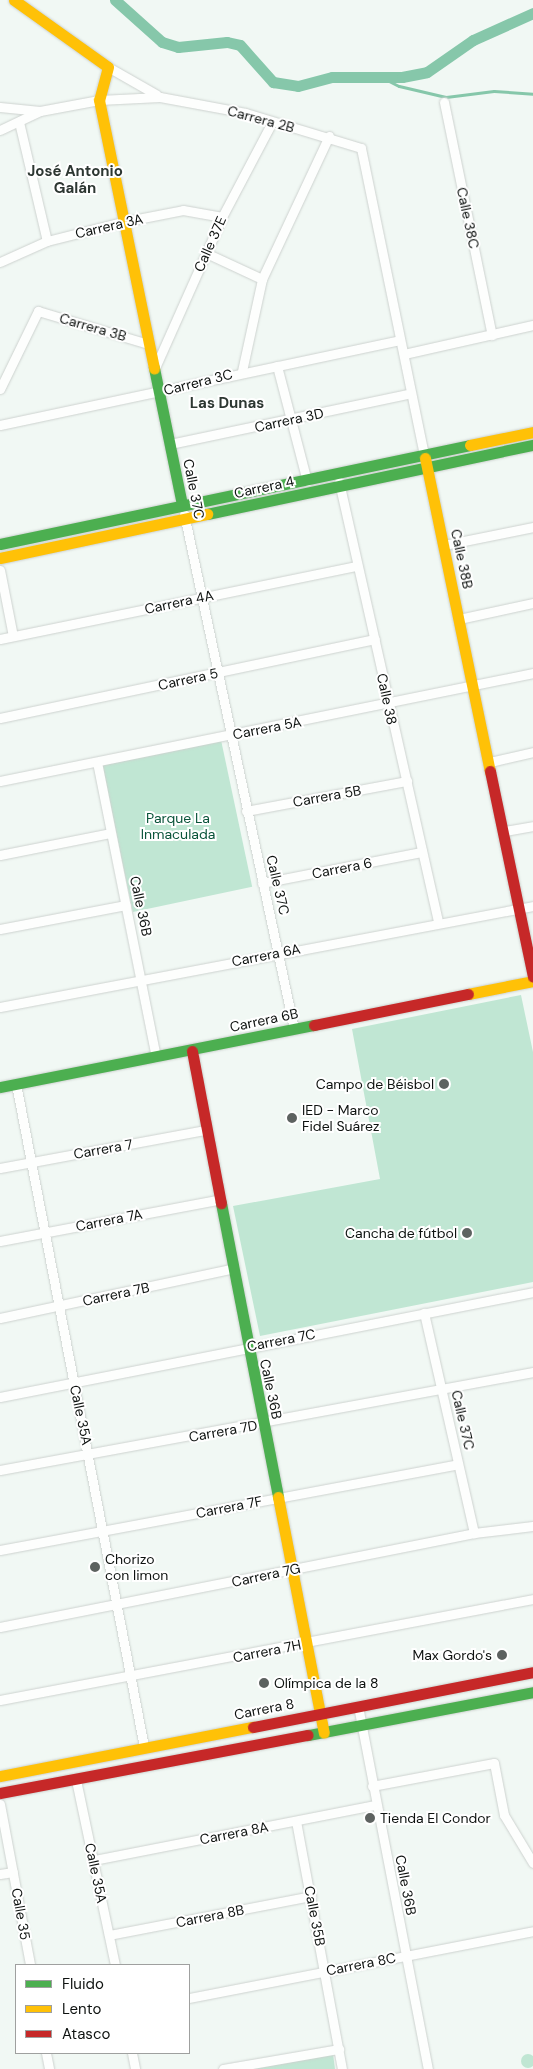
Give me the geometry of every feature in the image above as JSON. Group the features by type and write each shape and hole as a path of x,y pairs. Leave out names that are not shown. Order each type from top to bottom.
{"street":[{"path":"14,0 108,67"},
{"name":"Carrera 2B","path":"108,67 160,97"},
{"name":"Calle 37C","path":"108,67 99,100 122,222 202,597 229,735 294,1029"},
{"name":"Carrera 2B","path":"0,107 40,111 99,100 160,97 329,136 361,148"},
{"name":"Calle 38C","path":"444,102 492,335"},
{"path":"0,130 40,111"},
{"path":"19,122 47,241"},
{"name":"Calle 37E","path":"154,370 222,217 272,122"},
{"path":"242,371 262,279 329,136"},
{"name":"Calle 38B","path":"361,148 505,831 533,977"},
{"name":"Carrera 3A","path":"0,262 47,241 122,222 183,210 222,217"},
{"path":"206,253 262,279"},
{"name":"Carrera 3B","path":"0,389 38,311 148,344"},
{"path":"404,354 533,326"},
{"name":"Carrera 3C","path":"0,425 242,371 277,366 396,341"},
{"path":"277,366 307,480"},
{"name":"Carrera 3D","path":"170,444 407,394"},
{"name":"Carrera 4","path":"0,558 340,487 426,460 533,432"},
{"name":"Carrera 4","path":"0,544 307,480 533,444"},
{"name":"Calle 38","path":"336,475 375,639 387,705 407,781 438,924"},
{"path":"444,545 533,527"},
{"name":"Carrera 4A","path":"0,639 358,566"},
{"path":"0,570 13,636"},
{"path":"460,618 533,602"},
{"name":"Carrera 5","path":"0,718 375,639"},
{"name":"Carrera 5A","path":"0,781 387,705 533,674"},
{"path":"490,762 533,752"},
{"name":"Calle 36B","path":"97,762 110,833 142,979 156,1057"},
{"name":"Carrera 5B","path":"246,811 407,781"},
{"path":"505,831 533,826"},
{"path":"0,855 110,833"},
{"name":"Carrera 6","path":"262,883 422,852"},
{"path":"0,930 126,905"},
{"name":"Carrera 6A","path":"0,1007 533,906"},
{"name":"Carrera 6B","path":"0,1087 192,1051 533,981"},
{"name":"Calle 36B","path":"192,1051 231,1269 263,1424 304,1644 324,1733"},
{"name":"Calle 35A","path":"16,1084 74,1383 105,1531 130,1678 144,1747"},
{"name":"Carrera 7","path":"0,1168 206,1130"},
{"name":"Carrera 7A","path":"0,1241 218,1200"},
{"name":"Carrera 7B","path":"0,1318 231,1269"},
{"name":"Carrera 7C","path":"0,1398 247,1346 533,1292"},
{"name":"Calle 37C","path":"424,1314 474,1533"},
{"name":"Carrera 7D","path":"0,1470 263,1424 533,1372"},
{"name":"Carrera 7F","path":"0,1550 458,1464"},
{"name":"Carrera 7G","path":"0,1627 119,1605 474,1533 533,1526"},
{"name":"Carrera 7H","path":"0,1700 130,1678 533,1599"},
{"name":"Carrera 8","path":"0,1776 533,1672"},
{"path":"0,1793 533,1692"},
{"name":"Calle 36B","path":"358,1706 404,1956 428,2069"},
{"path":"372,1786 494,1763 504,1815 533,1863"},
{"name":"Calle 35A","path":"76,1780 115,1964"},
{"name":"Calle 35","path":"0,1804 30,1964"},
{"name":"Carrera 8A","path":"94,1860 375,1805"},
{"name":"Calle 35B","path":"296,1821 326,1970 342,2069"},
{"path":"0,1874 13,1872"},
{"name":"Carrera 8B","path":"109,1935 311,1896"},
{"name":"Carrera 8C","path":"190,1998 533,1931"},
{"path":"223,2069 339,2049"},
{"path":"46,2054 49,2069"},
{"path":"132,2054 135,2069"}],"green space":[{"name":"Parque La Inmaculada","path":"221,740 252,887 133,912 102,765"},
{"path":"521,995 533,1052 533,1282 260,1336 233,1206 380,1179 352,1029"},
{"path":"333,2054 335,2069 250,2069"},
{"path":"525,2054 533,2056 534,2065 531,2068 525,2068 521,2064 521,2058"}],"waterway":[{"path":"115,0 162,42 178,47 227,42 240,45 273,82 298,86 332,77 402,77 427,72 473,40 533,13"},
{"path":"379,76 399,86 446,97 494,91 533,94"}],"traffic: fast":[{"path":"154,368 182,505"},
{"path":"0,544 470,445"},
{"path":"207,514 533,445"},
{"path":"0,1087 314,1025"},
{"path":"221,1203 278,1497"},
{"path":"308,1735 533,1692"}],"traffic: slow":[{"path":"14,0 108,67 99,100 154,368"},
{"path":"470,445 533,432"},
{"path":"425,458 490,771"},
{"path":"0,558 207,514"},
{"path":"468,994 533,981"},
{"path":"278,1497 324,1733"},
{"path":"0,1776 253,1727"}],"traffic: jam":[{"path":"490,771 533,977"},
{"path":"314,1025 468,994"},
{"path":"192,1051 221,1203"},
{"path":"253,1727 533,1672"},
{"path":"0,1793 308,1735"}],"place":[{"name":"Campo de Béisbol","path":"444,1084"},
{"name":"IED - Marco Fidel Suárez","path":"292,1118"},
{"name":"Cancha de fútbol","path":"467,1233"},
{"name":"Chorizo con limon","path":"95,1567"},
{"name":"Max Gordo's","path":"502,1655"},
{"name":"Olímpica de la 8","path":"264,1683"},
{"name":"Tienda El Condor","path":"370,1818"}],"district":[{"name":"José Antonio Galán","path":"75,180"},
{"name":"Las Dunas","path":"227,404"}]}
